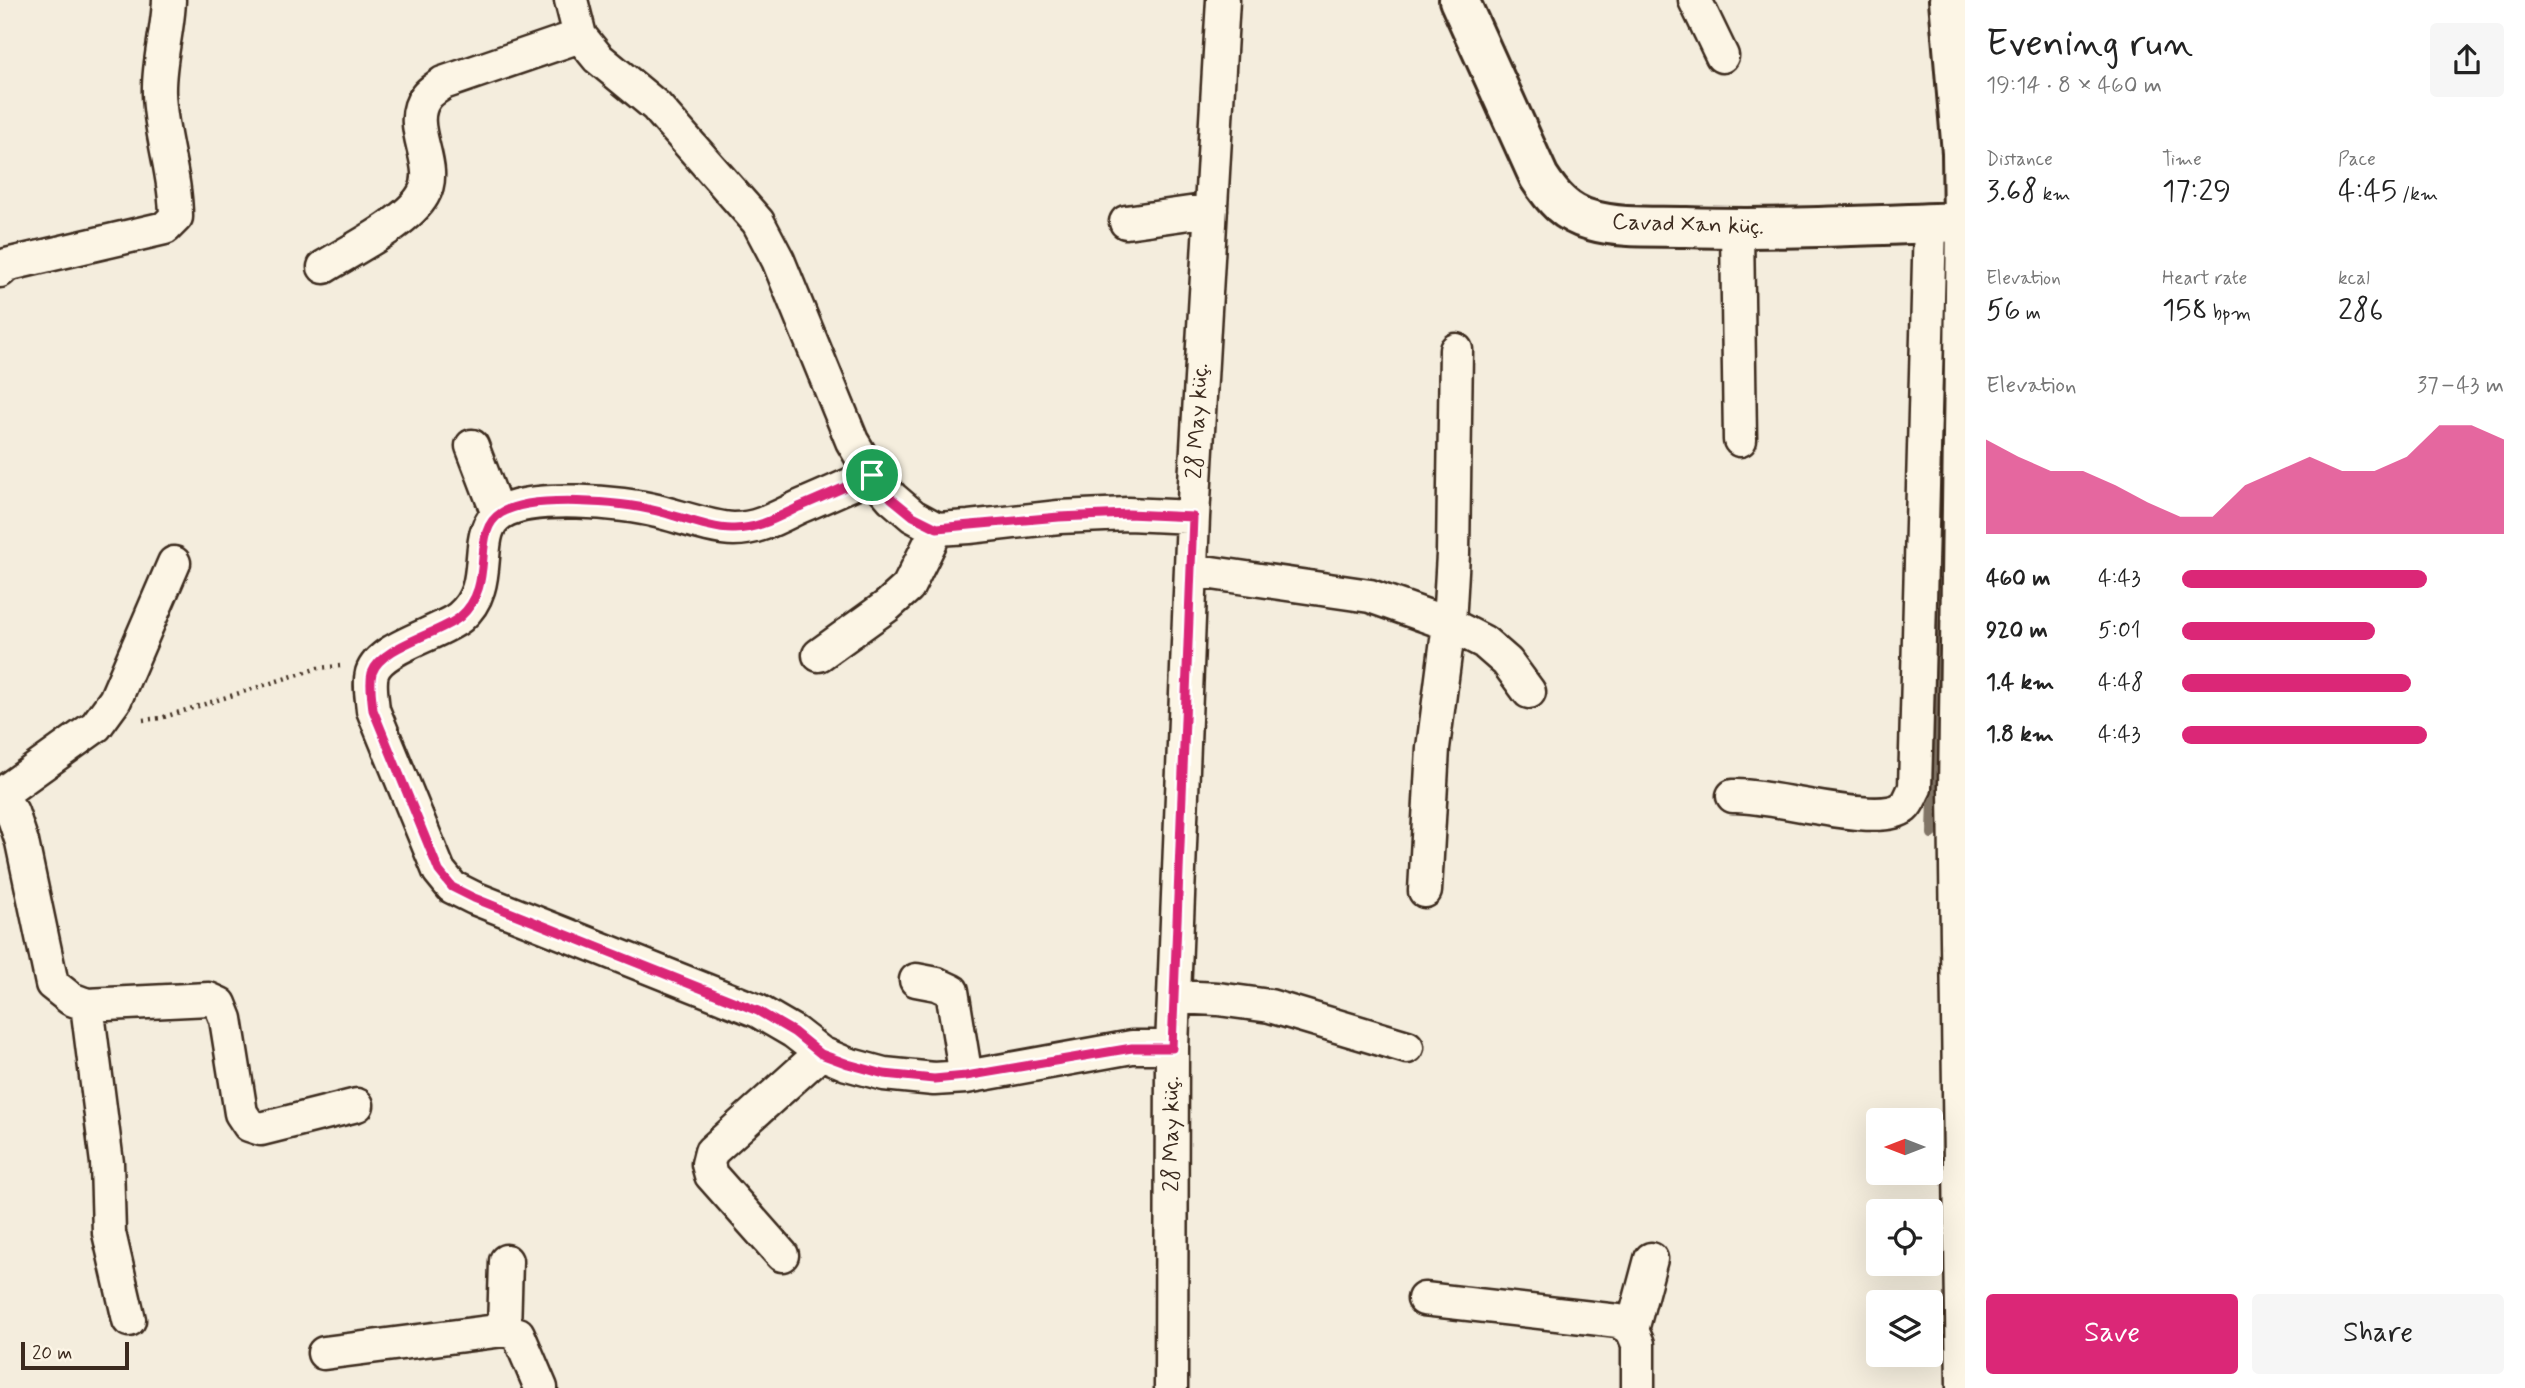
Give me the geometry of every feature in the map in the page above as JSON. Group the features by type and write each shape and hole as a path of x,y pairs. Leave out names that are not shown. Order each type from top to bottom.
{"street":[{"path":"0,271 6,264 165,228 176,218 176,197 160,117 159,91 169,0"},
{"path":"571,0 580,36 598,58 656,106 758,222 778,260 852,442 872,475 891,498 913,516 937,528 1128,514 1193,517"},
{"name":"28 May küç.","path":"1171,1388 1172,1048 1193,517 1223,0"},
{"name":"Cavad Xan küç.","path":"1459,0 1539,177 1553,198 1568,211 1590,220 1622,225 1737,229 1953,222"},
{"path":"1695,0 1722,56"},
{"path":"1733,796 1763,796 1871,815 1891,813 1906,806 1915,788 1953,222 1962,153 1950,0"},
{"path":"324,267 408,214 425,194 429,172 419,117 425,97 443,83 580,36"},
{"path":"1126,222 1211,210"},
{"path":"1953,222 1960,790 1963,1388"},
{"path":"1737,229 1740,440"},
{"path":"1425,891 1433,748 1449,624 1455,350"},
{"path":"472,446 498,514"},
{"path":"872,475 753,528 732,530 622,503 537,502 513,507 498,514 488,528 484,541 482,581 476,599 459,618 386,656 372,671 373,710 439,871 452,887 486,903 758,1011 794,1032 821,1054 884,1074 934,1079 1132,1048 1172,1048"},
{"path":"819,655 887,606 908,587 937,528"},
{"path":"174,563 115,700 96,726 0,796 12,811 22,842 52,984 71,999 88,1005 209,999 220,1004 226,1019 241,1113 249,1125 261,1129 357,1105"},
{"path":"1191,570 1370,596 1449,624 1484,642 1507,662 1529,692"},
{"path":"916,980 937,984 953,991 966,1076"},
{"path":"1176,997 1219,999 1270,1006 1407,1047"},
{"path":"88,1005 107,1163 108,1233 129,1320"},
{"path":"782,1255 711,1175 708,1164 711,1152 821,1054"},
{"path":"1638,1388 1638,1344 1632,1329 1651,1259"},
{"path":"504,1330 506,1261"},
{"path":"1424,1299 1618,1321 1632,1329"},
{"path":"324,1353 504,1330 517,1334 541,1388"}],"path":[{"path":"115,700 141,720 161,718 318,668 343,666 372,671"}],"waterway":[{"path":"1932,834 1946,322"}],"route":[{"path":"872,475 891,498 913,516 937,528 1128,514 1193,517 1172,1048 1132,1048 934,1079 884,1074 821,1054 794,1032 758,1011 474,898 452,887 439,871 373,710 372,671 386,656 459,618 476,599 482,581 484,541 488,528 498,514 513,507 537,502 622,503 732,530 753,528 872,475"}]}
